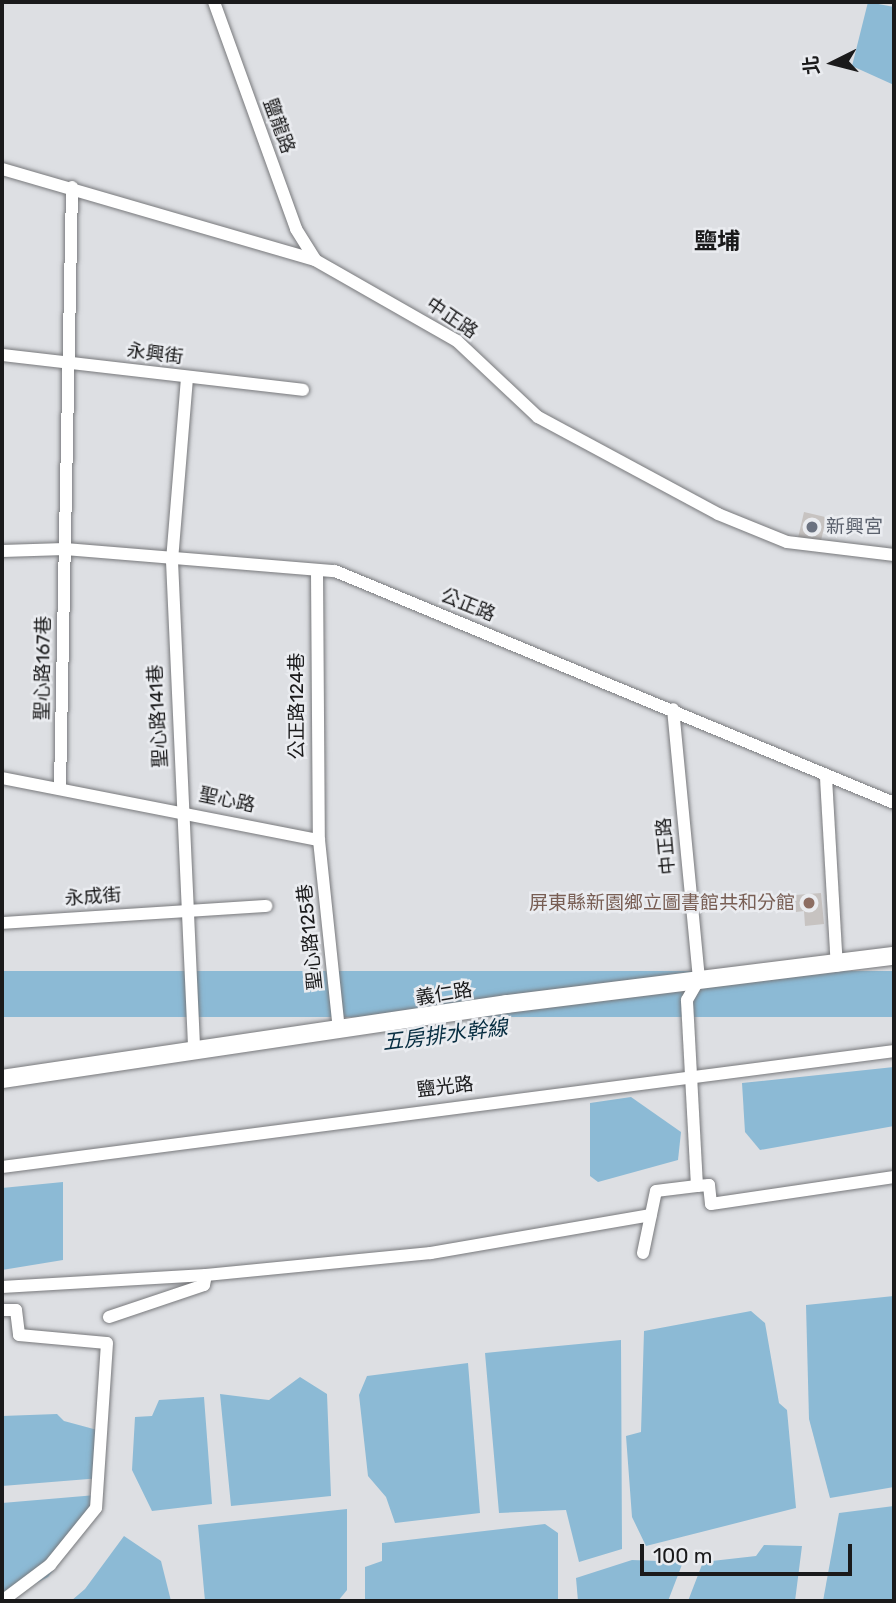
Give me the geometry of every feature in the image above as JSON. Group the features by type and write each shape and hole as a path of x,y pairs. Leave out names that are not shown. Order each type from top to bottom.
{"street":[{"name":"鹽龍路","path":"214,2 296,229 315,260"},
{"name":"中正路","path":"2,169 72,187 315,260 457,341 538,417 718,514 788,542 894,555"},
{"name":"聖心路167巷","path":"60,787 72,187"},
{"name":"永興街","path":"2,355 303,390"},
{"name":"聖心路141巷","path":"187,378 172,561 194,1053"},
{"name":"公正路","path":"2,551 65,550 172,561 335,572 673,709 826,778 894,803"},
{"name":"公正路124巷","path":"317,572 319,840"},
{"name":"中正路","path":"673,709 699,979"},
{"name":"聖心路","path":"2,778 182,809 319,840"},
{"path":"826,778 837,966"},
{"name":"聖心路125巷","path":"319,840 339,1030"},
{"name":"永成街","path":"2,923 266,906"},
{"name":"義仁路","path":"2,1079 699,979 837,966 894,956"},
{"path":"696,1185 689,1076 692,1059 687,1000 699,979"},
{"name":"鹽光路","path":"2,1167 894,1051"},
{"path":"642,1253 656,1191 709,1185 710,1204 894,1177"},
{"path":"2,1287 206,1275 431,1253 651,1215"},
{"path":"108,1317 204,1285 206,1275"},
{"path":"2,1310 16,1310 19,1335 107,1343 96,1508 50,1565 2,1601"}],"water":[{"path":"868,2 894,7 894,85 852,66"},
{"path":"2,971 894,971 894,1017 2,1017"},
{"path":"894,1067 894,1126 760,1150 745,1132 742,1083"},
{"path":"631,1097 681,1132 678,1160 598,1182 590,1176 590,1103"},
{"path":"63,1182 63,1260 2,1270 2,1188"},
{"path":"894,1296 894,1487 830,1498 809,1419 806,1305"},
{"path":"751,1311 765,1323 779,1403 787,1410 796,1508 646,1546 632,1517 626,1436 641,1432 644,1331"},
{"path":"621,1340 622,1549 579,1562 566,1510 499,1513 485,1353"},
{"path":"468,1363 480,1513 395,1523 386,1497 368,1476 359,1395 367,1376"},
{"path":"300,1377 327,1394 331,1496 231,1506 220,1394 269,1400"},
{"path":"204,1397 212,1504 152,1511 132,1470 135,1417 152,1416 159,1400"},
{"path":"57,1414 64,1421 101,1431 101,1478 2,1486 2,1416"},
{"path":"96,1495 83,1533 48,1577 2,1601 2,1503"},
{"path":"894,1506 894,1601 823,1601 839,1513"},
{"path":"347,1509 347,1590 338,1601 205,1601 198,1525"},
{"path":"545,1524 558,1533 558,1601 365,1601 365,1567 382,1561 382,1543"},
{"path":"124,1536 161,1561 171,1601 71,1601 85,1589"},
{"path":"764,1545 802,1546 795,1601 688,1601 703,1562 756,1556"},
{"path":"632,1560 683,1562 668,1601 578,1601 576,1578"}],"building":[{"name":"新興宮","path":"804,512 826,517 821,543 798,537"},
{"name":"屏東縣新園鄉立圖書館共和分館","path":"821,893 824,924 805,926 804,911 796,912 795,895"}],"place":[{"name":"新興宮","path":"812,527"},
{"name":"屏東縣新園鄉立圖書館共和分館","path":"809,903"}],"district":[{"name":"鹽埔","path":"717,241"}],"water label":[{"name":"五房排水幹線","path":"445,1035"}]}
